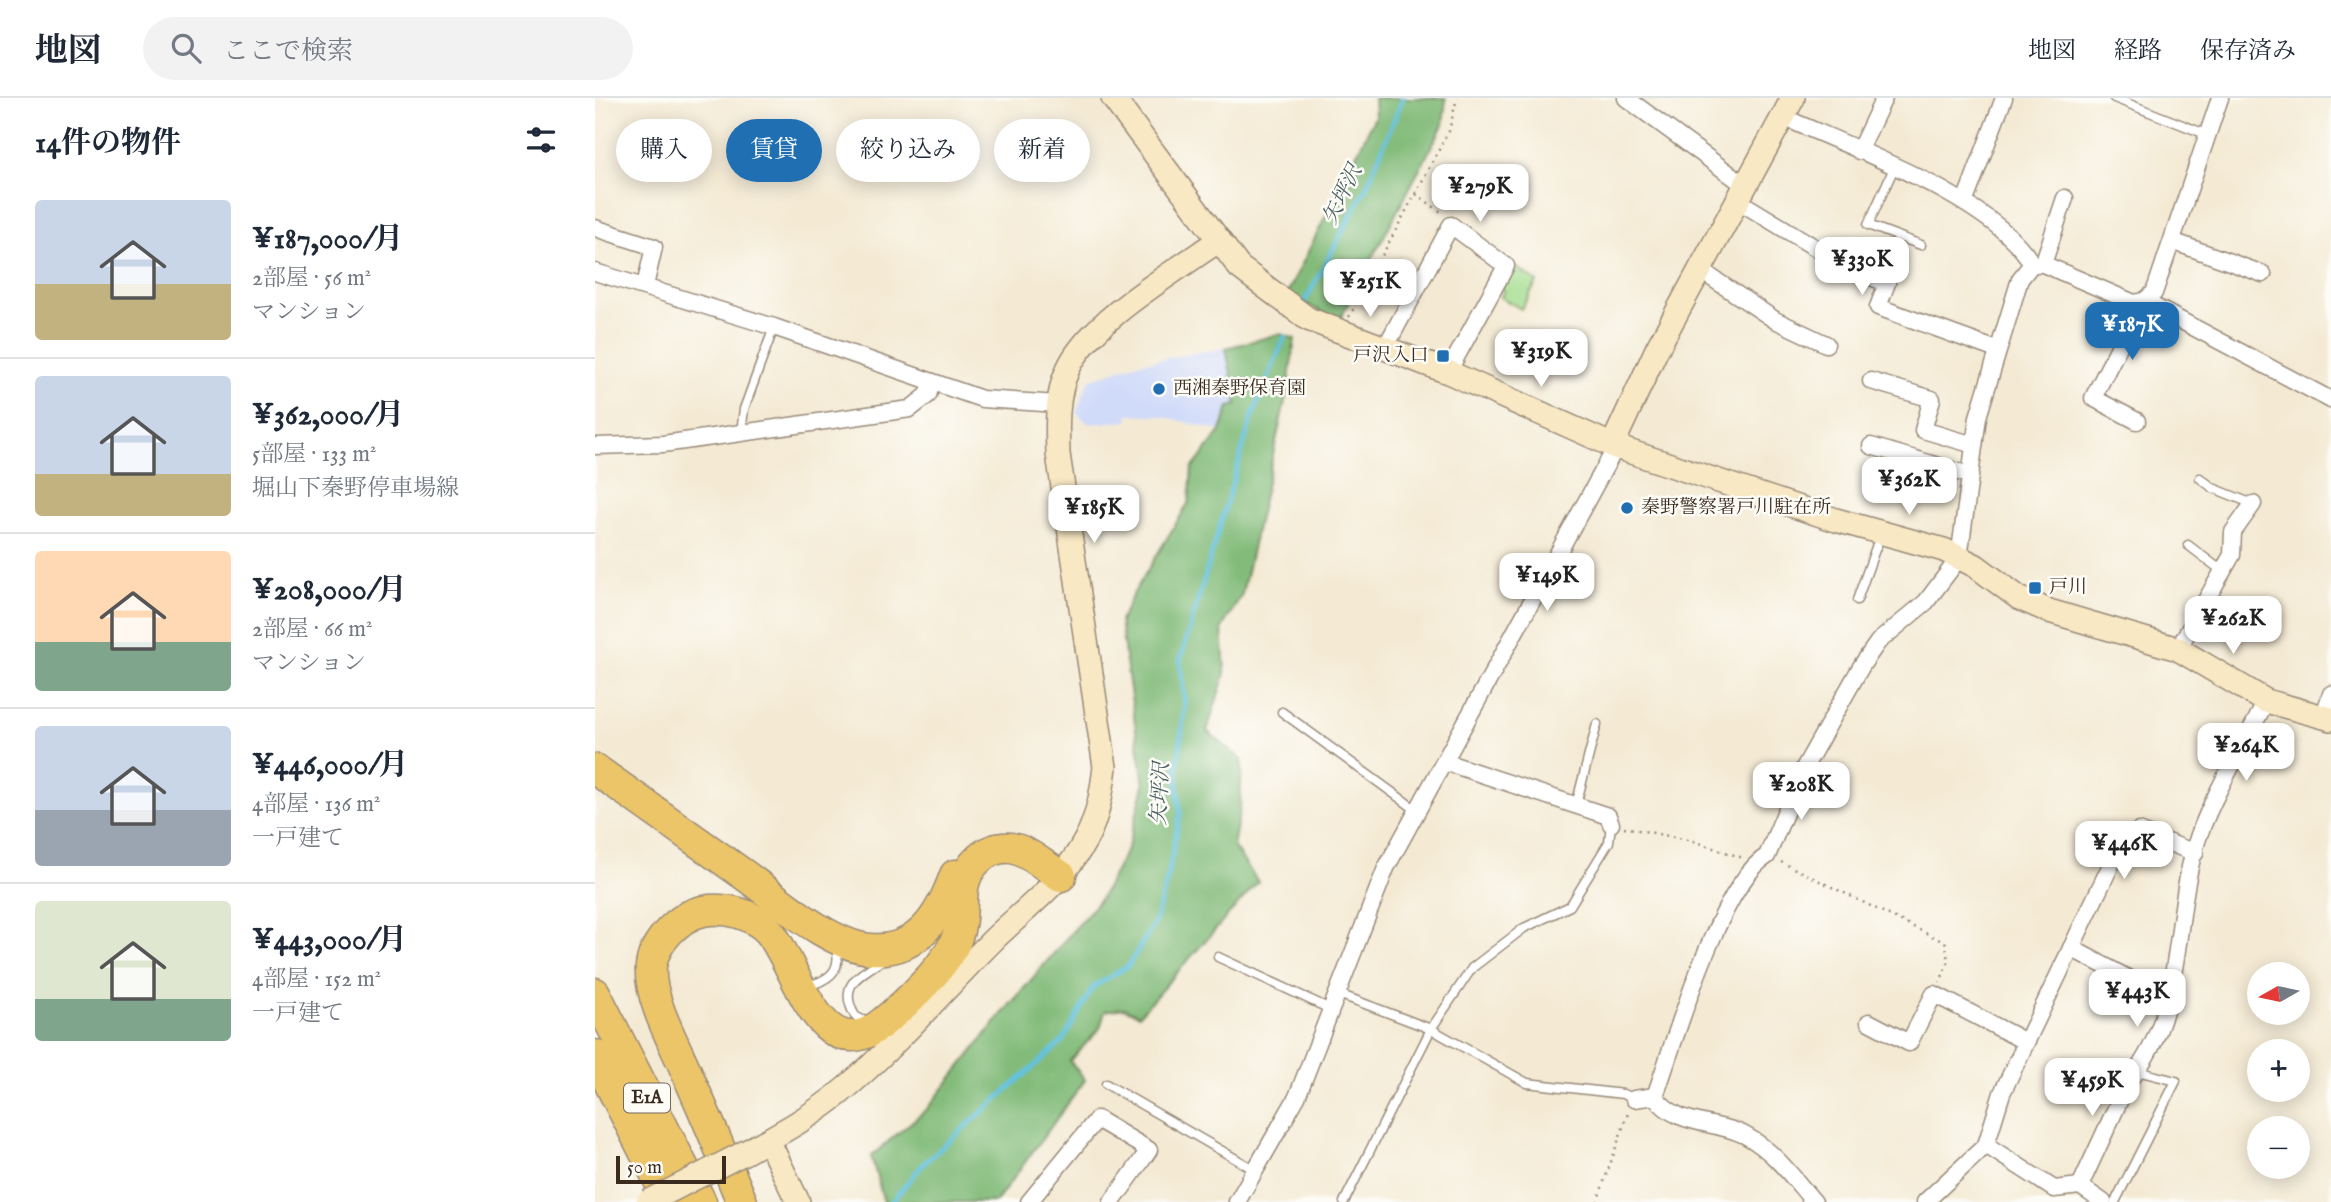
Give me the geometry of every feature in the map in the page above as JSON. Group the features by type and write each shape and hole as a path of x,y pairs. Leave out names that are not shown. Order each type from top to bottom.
{"highway":[{"path":"595,769 829,934 848,944 870,949 907,943 935,920 947,897 958,865 973,846 983,841 1004,836 1025,840 1062,876"},
{"path":"743,1202 666,1025 653,985 651,966 657,946 687,918 702,912 737,912 753,918 769,932 822,1022 839,1033 874,1029 944,960 960,927 967,872 978,859 992,851 1011,848 1062,876"},
{"name":"E1A","path":"595,993 701,1202"},
{"name":"E1A","path":"595,1055 670,1202"}],"street":[{"path":"1113,98 1239,267 1308,318 1448,372 1616,447 1836,520 1944,550 1976,566 2019,598 2049,611 2178,649 2266,701 2327,718 2331,694"},
{"path":"1626,98 1741,193 1852,270 1887,283 1878,307 1997,351"},
{"path":"1859,151 1884,98"},
{"path":"1965,201 2004,98"},
{"path":"2137,421 2093,398 2139,302 2154,293 2220,98"},
{"path":"1237,1202 1297,1097 1381,879 1415,809 1445,762 1616,447 1618,433 1657,349 1788,108 1859,151 1965,201 2024,249 2038,264 2139,302 2331,401"},
{"path":"1655,1096 1717,924 1761,859 1803,770 1861,665 1878,642 1933,595 1959,558 1978,417 1997,351 2020,279 2038,264 2065,198"},
{"path":"1385,348 1451,225 1506,266 1448,372"},
{"path":"595,228 654,247 645,286"},
{"path":"648,1202 768,1140 854,1081 1062,876 1087,838 1101,798 1105,767 1058,454 1059,404 1068,370 1103,324 1219,240"},
{"path":"2172,241 2233,255 2263,274"},
{"path":"1700,270 1775,320 1826,344"},
{"path":"595,272 774,327 982,399 1059,404"},
{"path":"1871,381 1932,399 1923,430 1974,445"},
{"path":"595,446 663,444 910,409 927,395 932,383"},
{"path":"1871,446 1969,475"},
{"path":"2178,649 2232,555 2234,532 2253,504"},
{"path":"2080,1186 2129,1080 2137,1071 2160,1025 2200,835 2266,701"},
{"path":"1445,762 1608,816 1611,824"},
{"path":"1926,1202 1986,1145 2002,1093 2118,850 2139,831 2195,853"},
{"path":"2071,948 2167,999"},
{"path":"1869,1022 1909,1043 1934,994 2026,1042"},
{"path":"1634,1099 1655,1096"},
{"path":"1655,1096 1660,1104 1678,1115 1746,1135 1769,1151 1814,1202"},
{"path":"1029,1202 1097,1119 1149,1150 1112,1202"},
{"path":"768,1140 798,1202"},
{"path":"1986,1145 2054,1189 2080,1186 2103,1202"}],"lane":[{"path":"2114,98 2208,135"},
{"path":"1894,168 1868,225 1921,244"},
{"path":"741,433 744,409 774,327"},
{"path":"2200,478 2213,488 2253,504"},
{"path":"1857,600 1881,532"},
{"path":"2188,545 2223,571"},
{"path":"1282,712 1415,809"},
{"path":"1576,805 1597,724"},
{"path":"1344,1202 1431,1029 1472,968 1524,928 1570,906 1609,842 1611,824"},
{"path":"792,973 814,984 828,979 836,971 839,959 829,934"},
{"path":"888,1018 875,1023 864,1023 855,1016 848,994 853,979 907,943"},
{"path":"1218,957 1330,1009"},
{"path":"1336,993 1431,1029 1527,1083 1622,1094 1634,1099"},
{"path":"2115,1202 2176,1081 2137,1071"},
{"path":"1106,1084 1255,1170"}],"path":[{"path":"1341,332 1449,131 1457,98"},
{"path":"1416,194 1448,217 1451,225"},
{"path":"1611,824 1761,859 1946,943 1948,962 1934,994"},
{"path":"1597,1202 1617,1138 1634,1099"}],"shaded area":[{"name":"西湘秦野保育園","path":"1226,348 1237,406 1221,431 1161,416 1128,414 1129,421 1089,424 1076,413 1089,380 1138,363"}],"green space":[{"path":"1374,98 1446,98 1443,125 1339,321 1287,294 1375,117"},
{"path":"1513,265 1537,282 1521,309 1500,297"},
{"path":"1280,334 1295,339 1287,392 1242,594 1222,628 1225,673 1207,731 1242,760 1240,809 1233,846 1258,882 1139,1015 1124,1008 1105,1011 1100,1028 1070,1061 1085,1080 996,1202 884,1202 871,1156 927,1109 1003,1013 1101,898 1128,847 1144,785 1120,621 1189,502 1192,469 1221,431 1229,407 1237,405 1226,348"}],"waterway":[{"name":"矢坪沢","path":"1304,303 1366,188 1403,98"},
{"name":"矢坪沢","path":"891,1202 924,1163 1063,1041 1093,987 1128,966 1155,922 1167,880 1180,814 1177,770 1185,705 1180,661 1251,420 1285,336"}],"place":[{"name":"戸沢入口","path":"1443,356"},
{"name":"西湘秦野保育園","path":"1159,389"},
{"name":"秦野警察署戸川駐在所","path":"1627,508"},
{"name":"戸川","path":"2035,588"}]}
